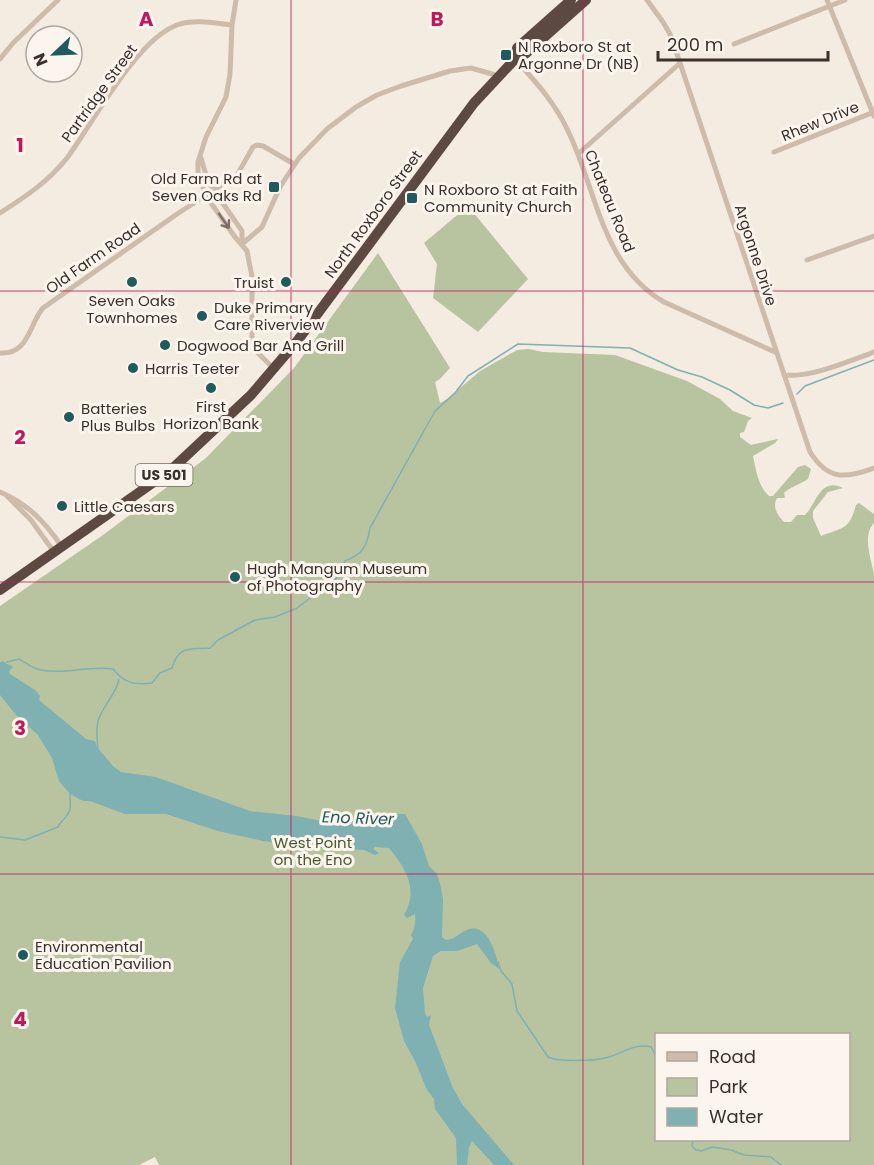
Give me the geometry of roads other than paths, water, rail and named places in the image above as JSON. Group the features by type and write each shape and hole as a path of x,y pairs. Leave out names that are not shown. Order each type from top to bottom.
{"highway":[{"name":"North Roxboro Street","path":"0,590 178,464 231,415 274,370 448,137 499,76 516,57 523,56 580,1"}],"street":[{"path":"0,59 13,43 58,0"},
{"path":"236,0 226,98 208,132 198,166 199,179 206,196 235,237 242,243 249,257 252,270 252,339 258,353 274,370"},
{"name":"Argonne Drive","path":"646,0 669,32 810,452 819,465 829,473 838,475 874,468"},
{"path":"734,44 829,3 845,0"},
{"path":"829,3 874,114"},
{"name":"Partridge Street","path":"0,213 38,187 55,172 124,75 144,49 158,37 184,23 232,25"},
{"name":"Chateau Road","path":"516,57 547,96 569,133 606,233 624,266 641,286 656,298 680,311 775,352"},
{"path":"578,154 679,64"},
{"path":"242,243 262,227 274,198 294,164 307,148 334,122 356,106 377,95 429,77 461,69 478,69 499,76"},
{"name":"Rhew Drive","path":"774,152 874,114"},
{"name":"Old Farm Road","path":"0,353 12,351 27,339 38,313 43,308 237,175 251,148 257,145 294,164"},
{"path":"201,158 213,191 242,231 242,243"},
{"path":"807,260 874,236"},
{"path":"784,375 796,376 874,352"},
{"path":"3,493 21,502 37,514 58,550"},
{"path":"3,493 58,550"}],"water":[{"path":"2,661 13,667 9,671 10,674 35,690 40,696 39,700 86,739 95,741 97,747 121,772 156,777 250,811 333,823 373,822 396,814 405,814 422,844 429,866 437,874 440,883 443,899 442,937 446,940 467,930 481,930 490,941 496,956 499,969 491,963 477,944 457,951 441,951 433,956 423,988 425,1013 427,1017 431,1015 429,1025 453,1088 462,1104 514,1165 494,1165 472,1141 467,1165 457,1165 456,1138 435,1109 434,1099 427,1090 404,1041 395,1008 400,962 413,939 411,935 415,914 407,918 404,915 410,897 410,888 401,864 389,848 375,847 373,849 379,853 375,855 364,850 263,841 218,831 166,814 125,814 90,801 83,801 70,794 59,781 52,758 38,735 16,715 0,695 0,663"}],"waterway":[{"path":"7,662 19,659 41,670 50,671 113,669 122,678 131,682 152,683 160,673 172,668 178,655 182,652 210,648 218,640 255,620 275,617 297,608 339,576 345,561 363,549 370,528 435,411 455,393 468,376 518,344 630,348 678,370 702,377 730,390 754,405 768,408 783,403"},
{"path":"797,394 805,386 874,360"},
{"path":"98,749 99,718 116,689 119,679"},
{"path":"0,837 25,840 58,827 70,810 70,794"},
{"path":"498,962 501,971 512,984 517,1011 548,1057 567,1060 600,1059 639,1046 651,1047 655,1054"},
{"path":"693,1141 692,1146 696,1150 701,1151 712,1147 744,1155 771,1157 781,1165"}],"place":[{"name":"N Roxboro St at Argonne Dr (NB)","path":"506,55"},
{"name":"Old Farm Rd at Seven Oaks Rd","path":"274,187"},
{"name":"N Roxboro St at Faith Community Church","path":"412,198"},
{"name":"Seven Oaks Townhomes","path":"132,282"},
{"name":"Truist","path":"286,282"},
{"name":"Duke Primary Care Riverview","path":"202,316"},
{"name":"Dogwood Bar And Grill","path":"165,345"},
{"name":"Harris Teeter","path":"133,368"},
{"name":"First Horizon Bank","path":"211,388"},
{"name":"Batteries Plus Bulbs","path":"69,417"},
{"name":"Little Caesars","path":"62,506"},
{"name":"Hugh Mangum Museum of Photography","path":"235,577"},
{"name":"Environmental Education Pavilion","path":"23,955"}],"water label":[{"name":"Eno River","path":"358,818"}],"park label":[{"name":"West Point on the Eno","path":"313,850"}]}
